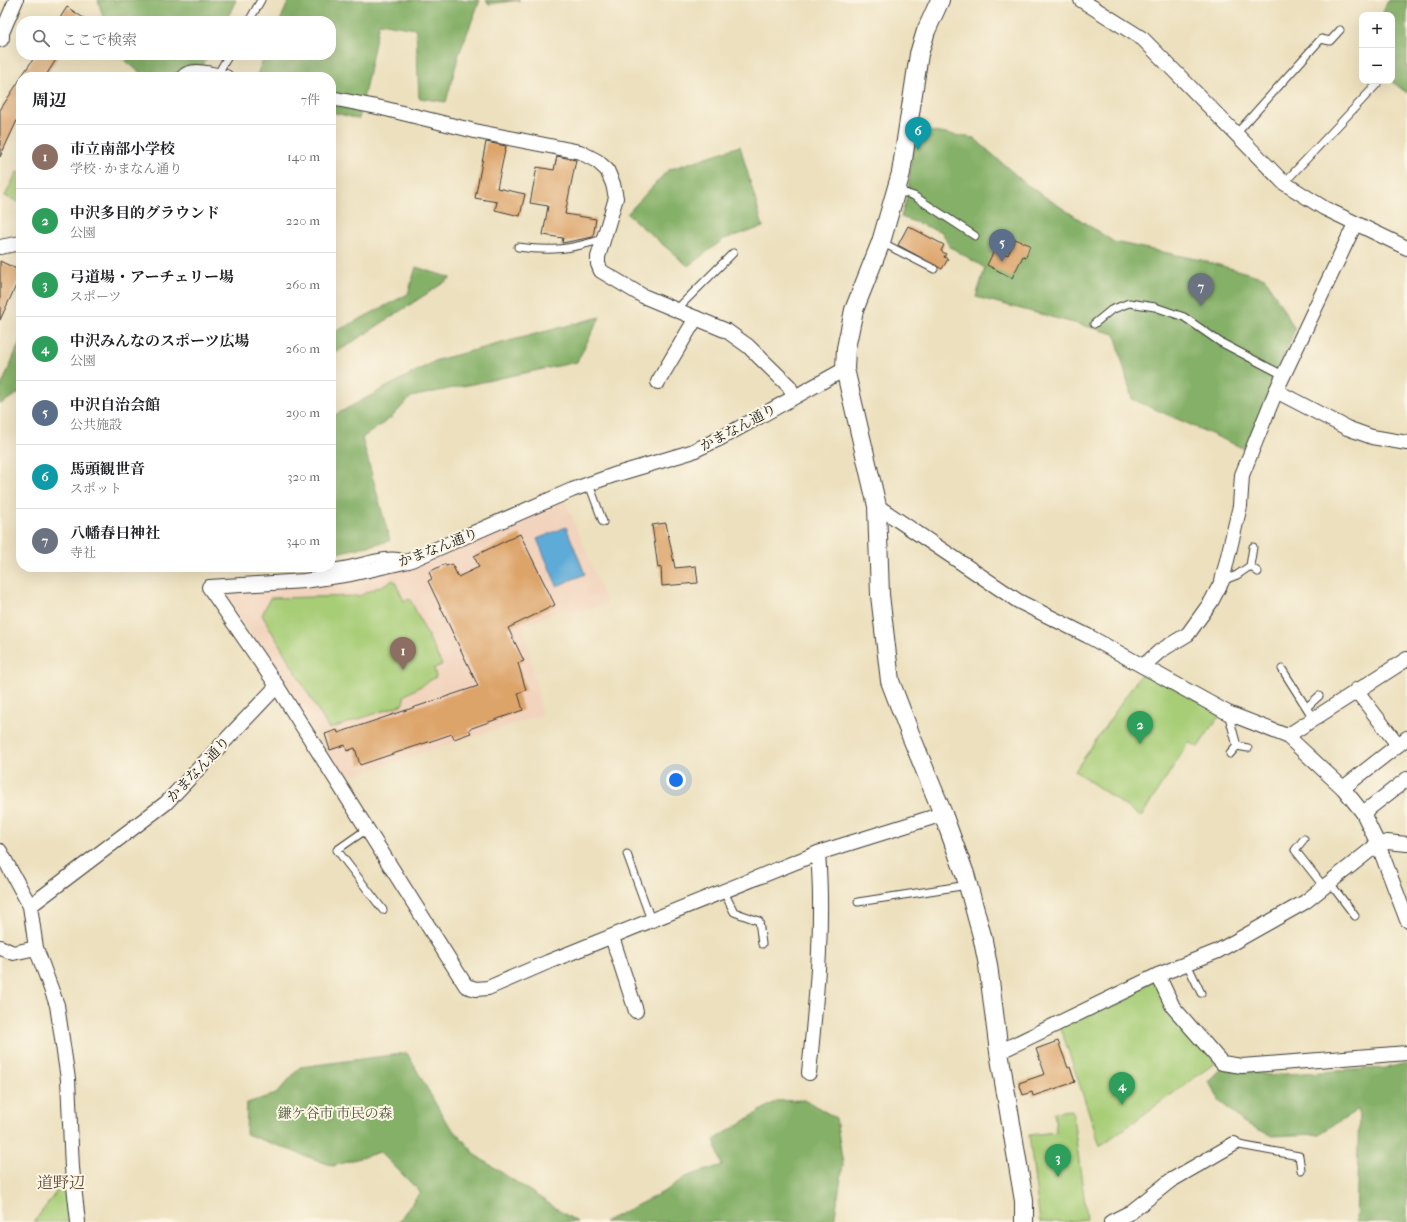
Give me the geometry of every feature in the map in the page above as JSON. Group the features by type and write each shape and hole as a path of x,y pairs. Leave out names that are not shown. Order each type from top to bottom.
{"street":[{"path":"0,36 16,0"},
{"path":"940,0 926,31 919,54 900,173 881,242 854,310 846,348 845,369 877,506 880,595 890,682 943,814 968,885 988,965 999,1052 1024,1201 1024,1222"},
{"path":"1081,0 1143,39 1284,183 1302,196 1355,224 1407,248"},
{"path":"336,99 382,108 479,132 580,152 598,161 607,170 613,184 616,198 598,257 598,264 601,271 644,296 727,330 748,346 789,386 794,397"},
{"path":"1144,666 1160,651 1188,634 1211,602 1222,581 1240,506 1242,475 1276,390 1355,224"},
{"path":"0,247 16,244"},
{"path":"658,382 696,318"},
{"name":"かまなん通り","path":"30,906 166,803 277,686 209,587 304,581 351,574 409,561 493,525 530,507 589,484 691,452 721,438 845,369"},
{"path":"1276,390 1347,428 1372,438 1407,443"},
{"path":"877,506 1018,602 1088,636 1228,713 1287,736 1343,788 1363,812 1378,844 1406,914"},
{"path":"1287,736 1310,713 1356,690 1407,658"},
{"path":"277,686 466,986 476,989 488,988 723,890 818,853 943,814"},
{"path":"1343,788 1403,742 1356,690"},
{"path":"1363,812 1407,779"},
{"path":"999,1052 1158,975 1232,944 1306,902 1378,844 1387,842 1407,844"},
{"path":"0,851 30,906 36,948 57,1005 68,1079 72,1168 78,1222"},
{"path":"809,1073 817,986 821,901 818,853"},
{"path":"612,937 636,1011"},
{"path":"0,947 13,953 36,948"},
{"path":"1158,975 1173,1007 1222,1064 1242,1066 1407,1052"},
{"path":"1111,1222 1131,1212 1170,1181 1234,1144"}],"lane":[{"path":"252,16 261,0"},
{"path":"1236,134 1321,39 1330,41 1340,30"},
{"path":"223,72 227,60"},
{"path":"1284,183 1377,84"},
{"path":"896,190 914,196 975,236"},
{"path":"518,247 538,250 557,250 603,239"},
{"path":"881,242 934,270"},
{"path":"676,310 733,253"},
{"path":"1094,324 1111,310 1129,303 1155,307 1184,317 1220,342 1283,375"},
{"path":"589,484 603,522"},
{"path":"1222,581 1237,575 1250,566 1253,547"},
{"path":"336,566 380,558 400,557 409,561"},
{"path":"1250,566 1258,572"},
{"path":"1282,669 1310,713 1319,696"},
{"path":"1228,713 1237,746"},
{"path":"1237,746 1248,748"},
{"path":"1230,754 1237,746"},
{"path":"367,828 337,850 383,910"},
{"path":"1304,839 1295,850 1355,916"},
{"path":"627,854 651,920"},
{"path":"858,902 968,885"},
{"path":"723,890 734,912 759,921 762,944"},
{"path":"1187,964 1201,993"},
{"path":"1234,1144 1298,1156 1301,1170"}],"shaded area":[{"path":"565,500 607,604 571,613 567,608 524,625 542,715 344,778 225,593 353,580 446,553"}],"green space":[{"path":"98,0 236,0 228,16 103,16"},
{"path":"289,0 480,0 459,54 446,102 419,98 416,29 379,23 359,119 336,113 336,72 258,72 263,60 336,60 336,16 282,16"},
{"path":"486,0 520,0 489,4"},
{"path":"1388,0 1407,0 1407,93 1395,84 1395,12 1383,12"},
{"path":"125,60 205,60 199,72 139,72"},
{"path":"914,129 974,138 1027,185 1114,242 1201,260 1265,278 1295,329 1245,449 1132,399 1115,334 976,297 985,268 949,246 942,232 901,217 908,194"},
{"path":"740,146 763,227 724,239 688,266 627,214 668,170"},
{"path":"16,174 16,201 5,196"},
{"path":"416,267 451,278 336,353 336,331 408,294"},
{"path":"600,317 577,362 411,397 392,417 362,438 390,541 336,553 336,414 437,360"},
{"path":"16,351 16,395 0,404 0,389"},
{"path":"394,580 404,601 410,599 442,665 434,668 436,677 404,696 404,704 329,729 262,615 270,598 359,596"},
{"path":"1143,671 1221,713 1198,747 1189,742 1141,817 1075,771"},
{"path":"1155,980 1215,1063 1100,1146 1060,1026"},
{"name":"鎌ケ谷市 市民の森","path":"407,1053 445,1120 478,1157 577,1222 398,1222 420,1192 380,1152 333,1166 246,1134 247,1103 276,1094 300,1067"},
{"path":"1407,1063 1407,1222 1356,1222 1359,1109 1319,1134 1272,1136 1243,1122 1220,1101 1208,1081 1222,1067 1270,1075 1386,1068"},
{"path":"805,1100 836,1118 843,1165 834,1222 604,1222 667,1190 685,1177 722,1165 714,1140 776,1101"},
{"path":"1072,1110 1087,1219 1065,1222 1040,1222 1029,1135 1056,1132 1054,1112"},
{"path":"68,1176 75,1222 34,1222"}],"water":[{"path":"566,527 585,574 557,586 537,539"}],"building":[{"path":"67,7 80,16 61,16"},
{"path":"33,60 56,60 48,72 24,72"},
{"path":"16,86 16,123 0,157 0,110"},
{"path":"486,142 506,146 497,188 525,194 520,216 495,210 497,202 475,198"},
{"path":"557,156 576,160 565,214 596,219 593,237 562,243 563,238 543,235 548,206 530,203 537,167 554,170"},
{"path":"908,226 944,245 941,251 946,254 944,257 948,259 942,269 898,245"},
{"path":"1015,239 1030,245 1026,257 1023,256 1012,278 987,265 995,249 1008,255"},
{"path":"0,261 16,269 16,286 0,320"},
{"path":"666,523 675,568 696,566 698,583 662,586 661,567 658,568 652,525"},
{"path":"520,534 555,605 508,628 524,661 518,663 526,690 518,693 523,710 469,729 471,733 454,739 452,734 360,765 355,748 347,751 345,745 330,750 325,734 337,730 338,733 478,686 428,581 432,579 429,572 445,564 446,566 452,564 458,577 479,567 474,556"},
{"path":"1058,1041 1075,1082 1033,1096 1032,1092 1023,1095 1019,1083 1045,1074 1036,1049"}],"place":[{"name":"馬頭観世音","path":"918,150"},
{"name":"中沢自治会館","path":"1002,262"},
{"name":"八幡春日神社","path":"1201,306"},
{"name":"市立南部小学校","path":"403,670"},
{"name":"中沢多目的グラウンド","path":"1140,744"},
{"name":"中沢みんなのスポーツ広場","path":"1122,1105"},
{"name":"弓道場・アーチェリー場","path":"1058,1177"}],"district":[{"name":"道野辺","path":"61,1182"}]}
